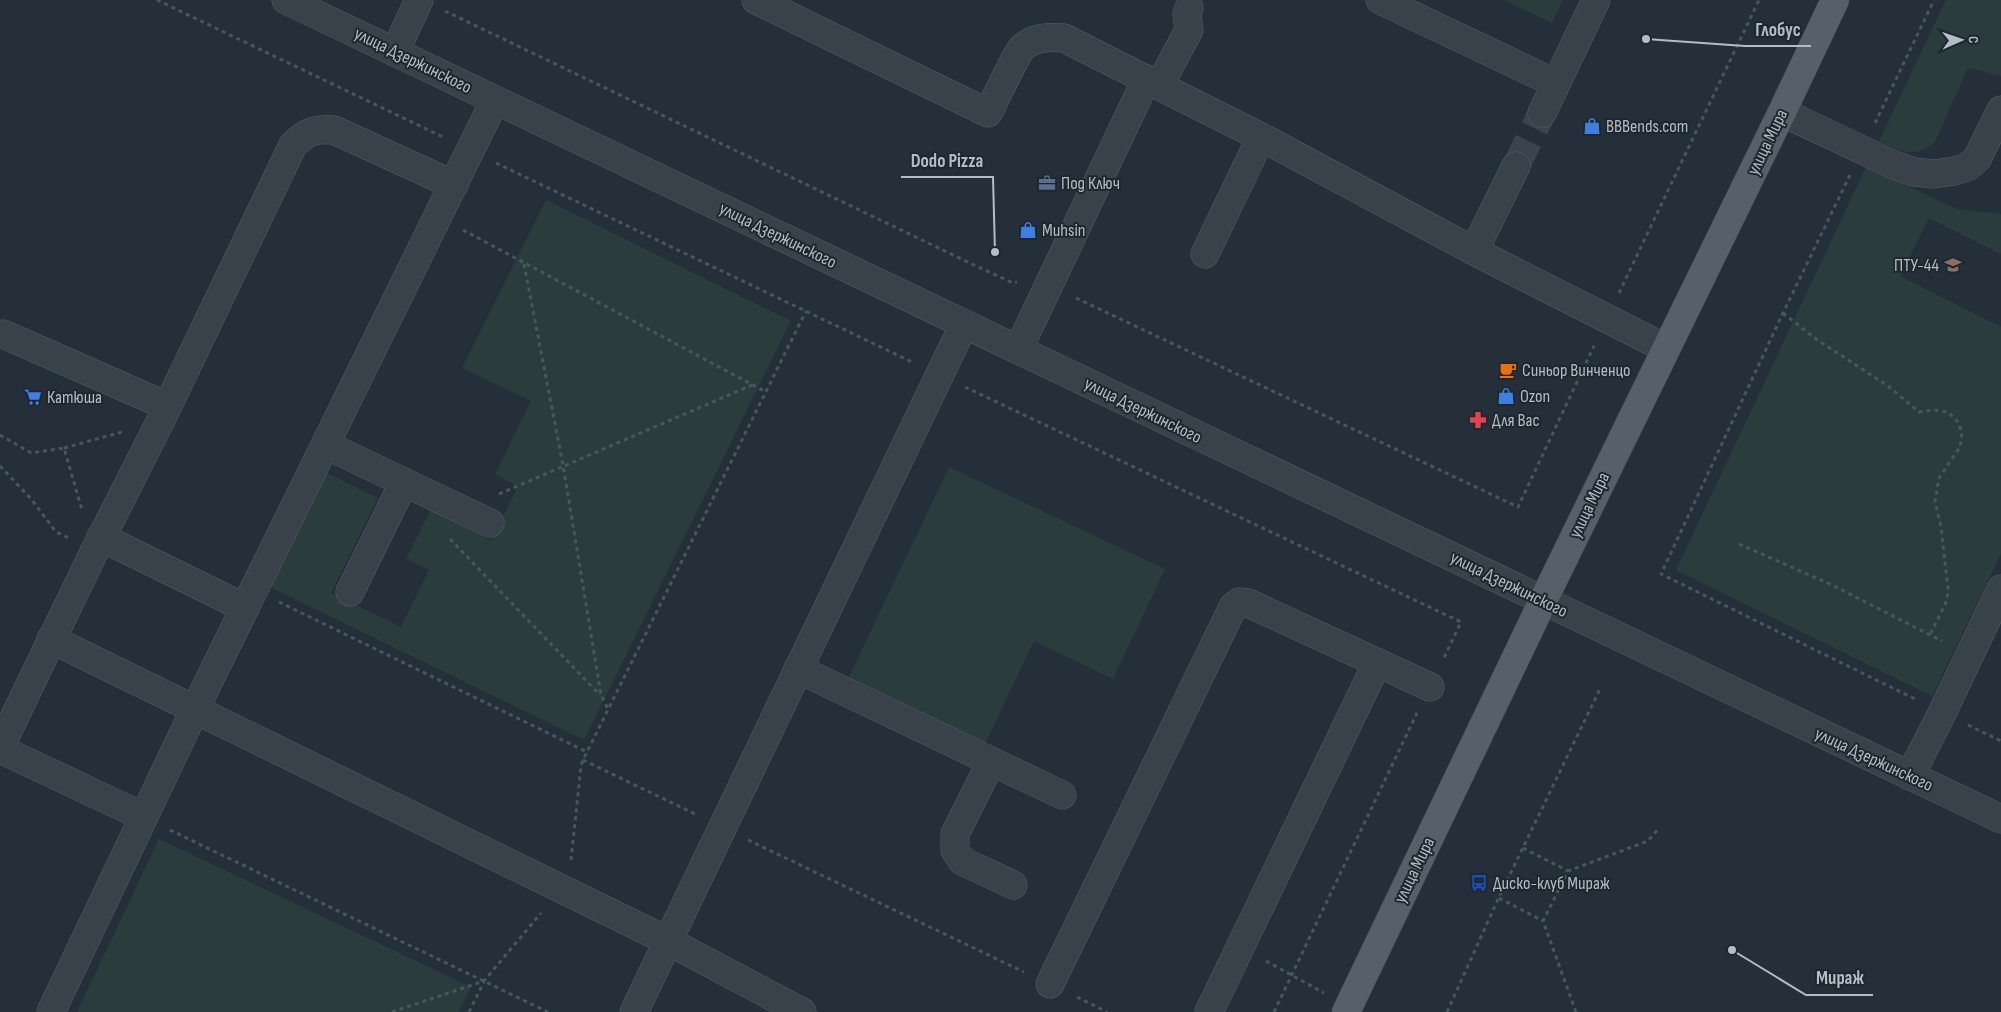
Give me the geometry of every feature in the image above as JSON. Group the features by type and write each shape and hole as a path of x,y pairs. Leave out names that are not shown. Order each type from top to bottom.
{"main road":[{"name":"улица Мира","path":"1348,1009 1665,348 1782,112 1834,0"}],"street":[{"name":"улица Дзержинского","path":"286,0 2001,819"},
{"path":"756,0 988,113 1021,48 1035,40 1049,37 1064,38 1260,137 1606,320 1665,348"},
{"path":"1380,0 1556,83"},
{"path":"1542,112 1596,0"},
{"path":"396,52 429,4"},
{"path":"1018,350 1048,285 1153,83 1189,30 1187,14 1189,8"},
{"path":"51,1012 195,709 495,100"},
{"path":"1782,112 1894,165 1914,172 1934,174 1967,167 1977,159 2001,110"},
{"path":"144,817 0,748 97,544 164,414 293,145 303,136 316,129 334,130 454,185"},
{"path":"1204,254 1260,137"},
{"path":"1474,251 1516,166"},
{"path":"634,1012 964,324"},
{"path":"3,334 164,414"},
{"path":"326,445 490,523"},
{"path":"350,592 404,482"},
{"path":"97,544 249,599"},
{"path":"1910,776 2001,589"},
{"path":"1050,984 1233,607 1239,602 1248,603 1430,687"},
{"path":"51,639 668,941 802,1012"},
{"path":"1209,1012 1377,663"},
{"path":"798,669 1062,795"},
{"path":"991,762 955,834 955,850 962,861 1013,885"}],"path":[{"path":"157,0 1461,622 1274,1012"},
{"path":"429,4 997,276 1013,283 1032,278 1048,285 1518,507 1759,0"},
{"path":"1934,0 1783,313 1661,574 2001,741"},
{"path":"438,217 766,392"},
{"path":"524,264 564,465 601,695"},
{"path":"469,1012 484,981 539,915 570,864 583,760 806,311"},
{"path":"1783,313 1816,339 1888,386 1919,412 1934,410 1948,412 1958,422 1962,433 1960,447 1939,478 1935,501 1941,527 1948,589 1947,600 1930,635"},
{"path":"463,510 753,385"},
{"path":"0,435 31,453 64,448 164,414"},
{"path":"64,448 85,522 97,544"},
{"path":"0,466 32,500 56,532 97,544"},
{"path":"449,538 601,695 609,710"},
{"path":"1739,544 1832,585 1970,654"},
{"path":"249,599 587,752"},
{"path":"1447,1012 1499,898 1601,687"},
{"path":"583,760 1107,1012"},
{"path":"144,817 548,1012"},
{"path":"1543,921 1568,871 1648,841 1659,828"},
{"path":"1523,848 1568,871"},
{"path":"1499,898 1543,921 1576,1012"},
{"path":"1240,948 1292,975 1348,1009"},
{"path":"392,1012 484,981"}],"green space":[{"path":"1504,0 1563,0 1552,23"},
{"path":"1946,0 2001,0 2001,76 1968,68 1935,142 1920,151 1901,151 1879,141"},
{"path":"1866,167 1957,209 2001,214 2001,254 1929,218 1900,276 2001,327 2001,554 1932,696 1676,570"},
{"path":"546,200 791,321 584,740 270,587 327,473 378,498 331,593 401,627 429,570 406,559 431,509 491,540 518,487 495,474 531,401 462,368"},
{"path":"949,467 1165,569 1113,679 1034,641 984,746 847,681"},
{"path":"159,839 471,987 459,1012 77,1012"}],"tunnel":[{"path":"1516,166 1542,113"}],"place":[{"name":"Глобус","path":"1646,39"},
{"name":"BBBends.com","path":"1592,126"},
{"name":"Под Ключ","path":"1047,183"},
{"name":"Muhsin","path":"1028,230"},
{"name":"Dodo Pizza","path":"995,252"},
{"name":"ПТУ-44","path":"1953,265"},
{"name":"Синьор Винченцо","path":"1508,370"},
{"name":"Ozon","path":"1506,396"},
{"name":"Катюша","path":"33,397"},
{"name":"Для Вас","path":"1478,420"},
{"name":"Диско-клуб Мираж","path":"1479,883"},
{"name":"Мираж","path":"1732,950"}]}
